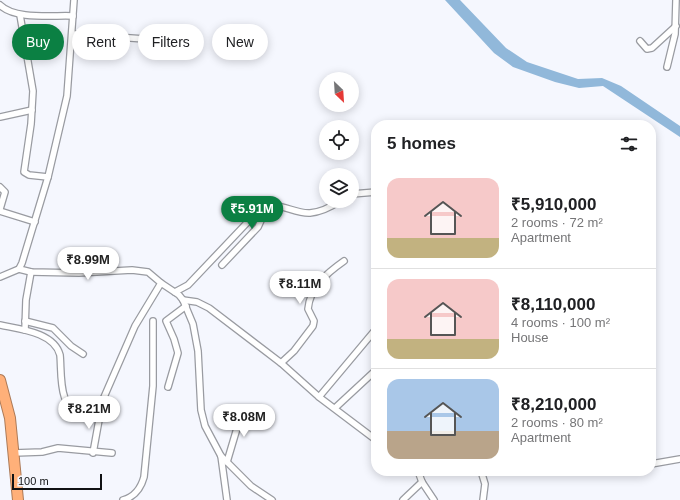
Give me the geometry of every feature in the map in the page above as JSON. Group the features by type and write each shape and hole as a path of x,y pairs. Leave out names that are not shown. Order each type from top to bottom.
{"highway":[{"path":"0,380 4,407 14,452 18,500"}],"street":[{"path":"73,24 74,0"},
{"path":"667,67 677,38 676,0"},
{"path":"0,5 9,12 20,14 73,16"},
{"path":"20,14 33,91 24,172 29,175 48,177"},
{"path":"640,41 647,49 652,48 676,26"},
{"path":"19,269 26,253 48,177 67,96 72,34"},
{"path":"0,117 32,110"},
{"path":"0,187 5,192 0,210 35,222"},
{"path":"359,193 371,192"},
{"path":"222,265 258,227 268,205"},
{"path":"175,292 188,284 260,208 268,205 309,213 326,208"},
{"path":"281,363 294,351 313,326 314,321 308,309 316,287 330,270 344,261"},
{"path":"0,277 19,269 31,272 79,273 132,270 148,272 175,292 183,300 196,334 202,417 221,456 227,500"},
{"path":"25,330 31,272"},
{"path":"93,453 99,420 98,408 135,326 161,283"},
{"path":"183,300 197,302 209,308 281,363 319,397 371,436"},
{"path":"168,387 178,353 166,321 186,306"},
{"path":"25,321 53,328 71,346 83,354"},
{"path":"123,500 132,496 137,491 142,485 144,477 153,386 153,322"},
{"path":"0,324 25,330 49,339 58,349 64,395 69,406 78,412 98,408"},
{"path":"319,397 371,335"},
{"path":"335,408 371,375"},
{"path":"227,462 243,408"},
{"path":"14,452 42,452 58,448 93,453 112,453"},
{"path":"221,456 252,486 272,500"},
{"path":"656,463 680,459"},
{"path":"420,476 434,500"},
{"path":"483,476 485,484 483,500"},
{"path":"403,500 422,482"}],"water":[{"path":"445,0 460,0 506,48 527,62 578,79 602,78 621,86 680,126 680,137 603,86 579,88 555,82 513,67 494,53"}]}
